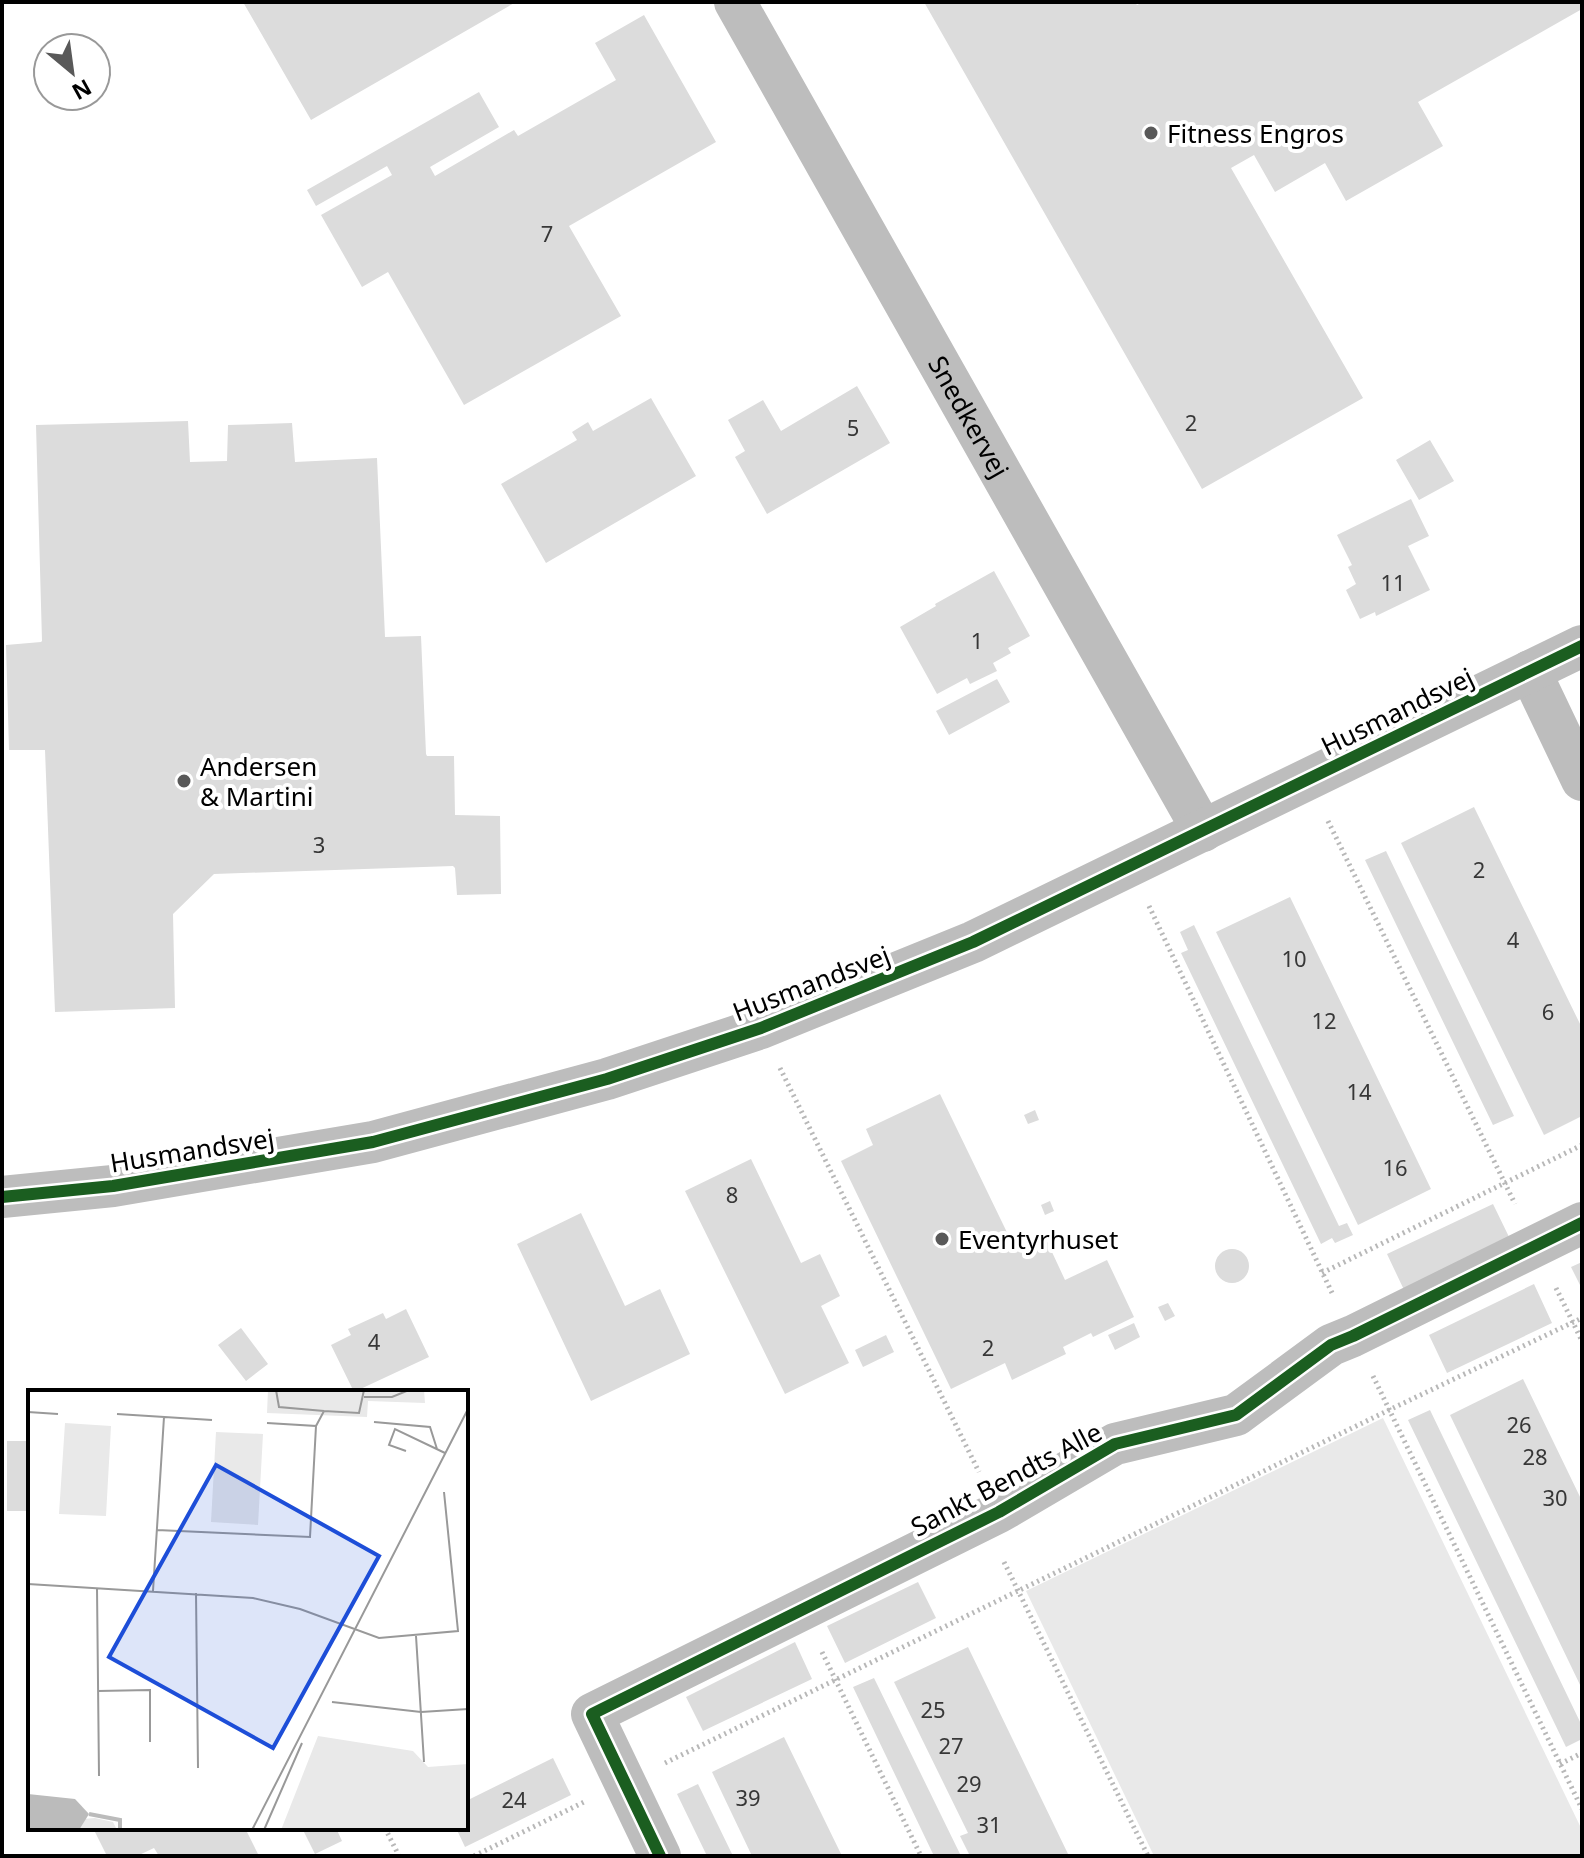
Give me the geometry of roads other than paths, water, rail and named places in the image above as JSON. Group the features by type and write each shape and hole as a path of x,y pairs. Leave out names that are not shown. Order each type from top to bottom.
{"street":[{"name":"Snedkervej","path":"735,2 1203,831"},
{"name":"Husmandsvej","path":"2,1197 113,1186 373,1142 607,1079 761,1028 973,942 1582,646"},
{"path":"1530,671 1582,780"},
{"name":"Sankt Bendts Alle","path":"660,1856 592,1714 991,1516 1115,1444 1236,1415 1331,1345 1582,1223"}],"place":[{"name":"Fitness Engros","path":"1151,133"},
{"name":"Andersen & Martini","path":"184,781"},
{"name":"Eventyrhuset","path":"942,1239"}]}
